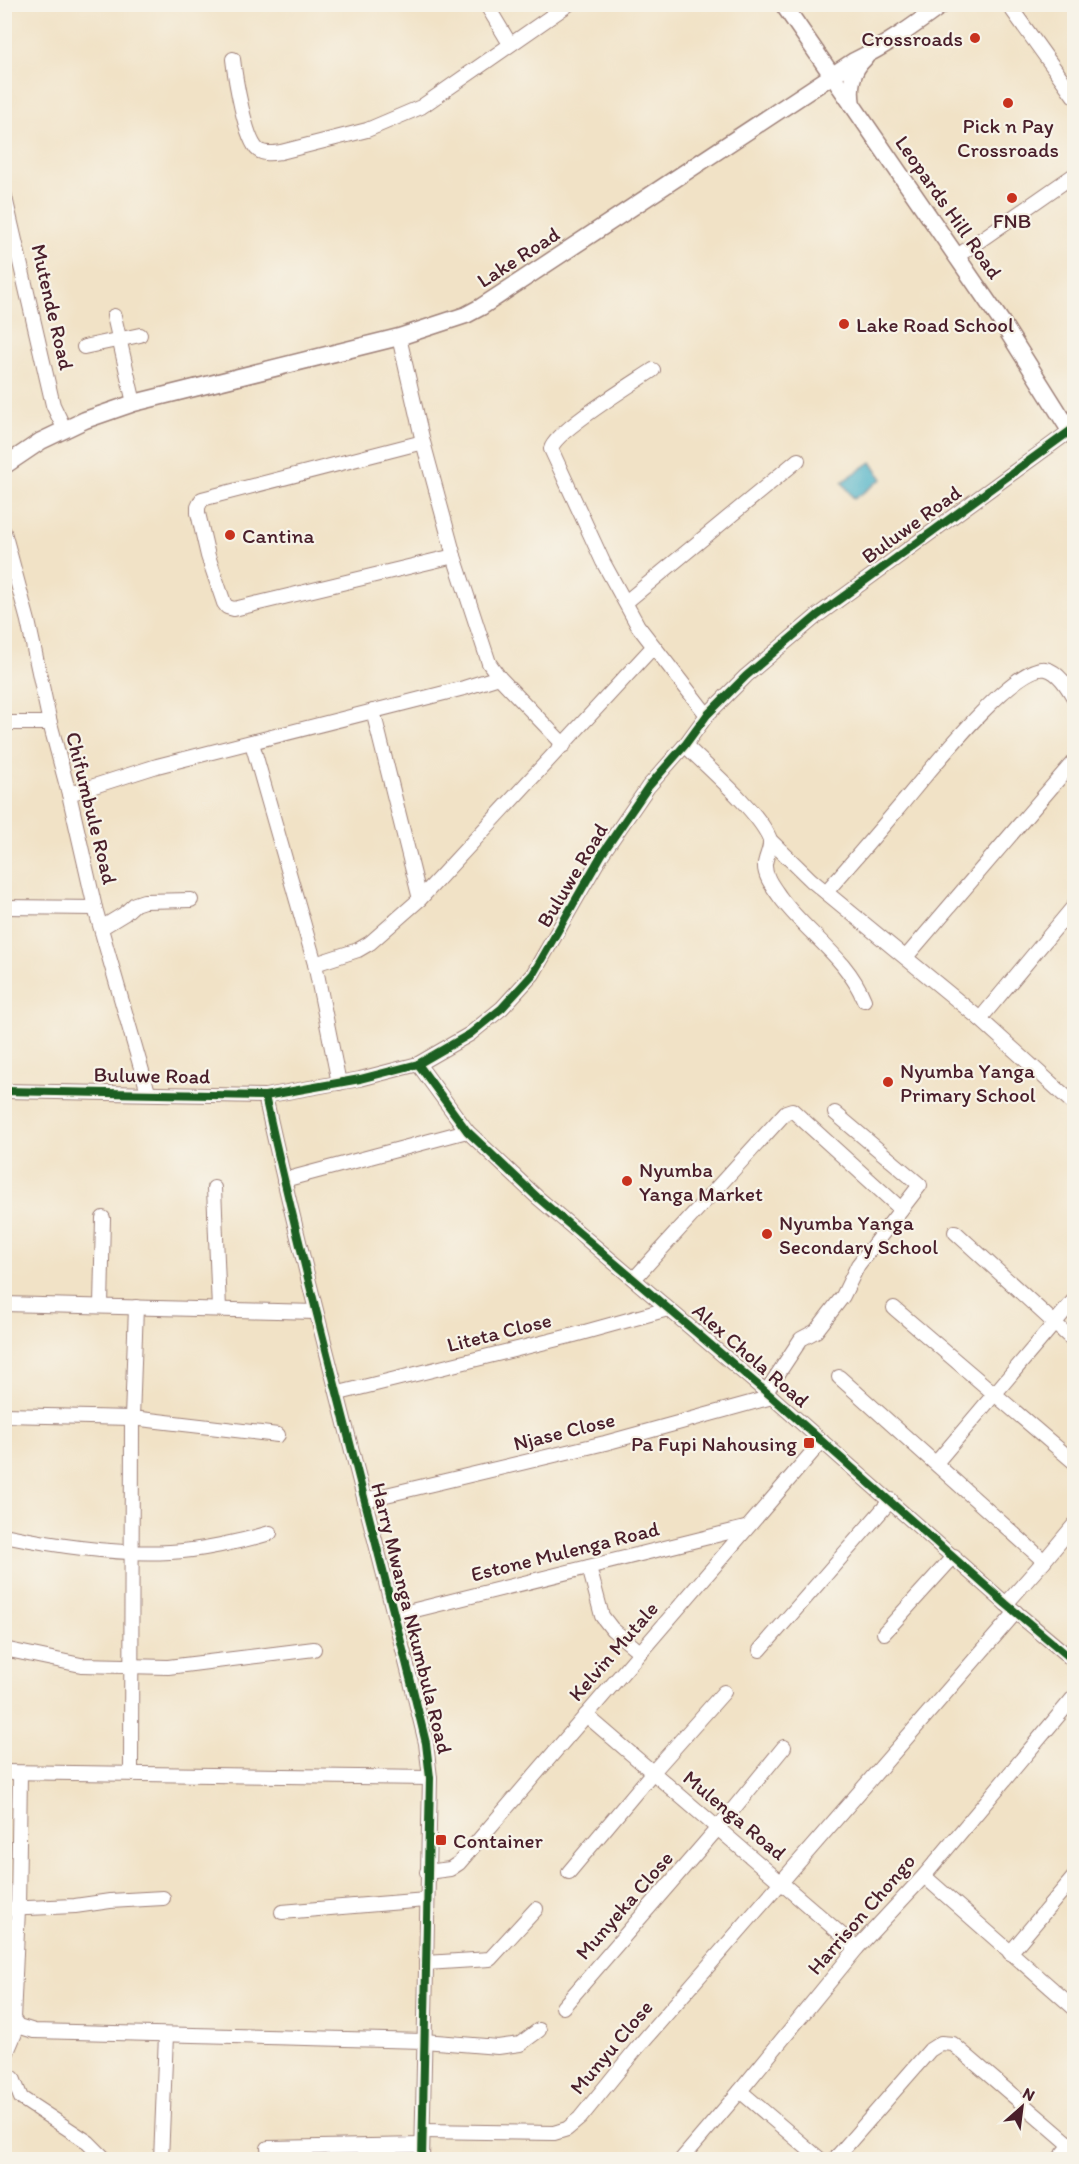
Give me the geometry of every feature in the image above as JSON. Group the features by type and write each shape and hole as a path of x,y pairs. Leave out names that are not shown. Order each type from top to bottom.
{"main road":[{"name":"Leopards Hill Road","path":"783,4 1001,321 1072,434"},
{"name":"Lake Road","path":"4,466 64,428 134,403 399,337 466,315 504,294 944,4"},
{"path":"812,49 826,60 845,63 862,58"},
{"path":"804,95 817,70 812,49"},
{"path":"852,106 850,92 852,78 862,58"},
{"path":"804,95 832,95 852,106"}],"street":[{"path":"486,4 510,44"},
{"path":"233,59 237,91 253,143 260,151 268,154 281,152 366,130 421,107 568,4"},
{"path":"1008,4 1074,96"},
{"path":"956,257 1074,175"},
{"name":"Mutende Road","path":"4,193 53,405 64,428"},
{"path":"114,316 134,403"},
{"path":"84,347 140,334"},
{"path":"399,337 423,442 454,556 489,663 499,677 564,745"},
{"path":"653,370 599,406 559,437 551,450 603,562 638,626 707,715"},
{"name":"Buluwe Road","path":"4,1091 265,1096 339,1083 418,1064 470,1034 517,993 533,974 602,854 648,787 685,745 707,715 746,676 818,615 1072,434"},
{"path":"423,442 202,499 198,513 208,556 224,603 234,609 454,556"},
{"path":"626,602 798,460"},
{"name":"Chifumbule Road","path":"4,532 28,621 95,908 148,1092"},
{"path":"315,964 364,947 420,899 653,647"},
{"path":"826,892 981,712 1007,688 1024,676 1046,669 1056,675 1074,698"},
{"path":"69,794 157,766 499,677"},
{"path":"373,711 420,899"},
{"path":"4,723 50,723"},
{"path":"252,743 315,964 339,1083"},
{"path":"685,745 745,805 770,840 826,892 980,1019 1074,1104"},
{"path":"906,957 1074,761"},
{"path":"770,840 765,866 767,876 789,908 845,968 864,1000"},
{"path":"101,928 144,900 191,900"},
{"path":"980,1019 1074,906"},
{"path":"4,907 95,908"},
{"name":"Alex Chola Road","path":"418,1064 467,1131 537,1197 769,1394 1074,1661"},
{"name":"Harry Mwanga Nkumbula Road","path":"265,1096 316,1312 339,1393 426,1743 430,1778 422,2160"},
{"path":"634,1279 786,1112 792,1110 901,1209"},
{"path":"769,1394 801,1339 816,1331 843,1296 858,1265 920,1185 835,1113"},
{"path":"284,1180 467,1131"},
{"path":"214,1188 219,1309"},
{"path":"101,1306 103,1218"},
{"path":"955,1232 1074,1341"},
{"path":"936,1463 1074,1300"},
{"path":"4,1304 316,1312"},
{"path":"130,1773 132,1419 136,1307"},
{"path":"894,1308 1074,1462"},
{"name":"Liteta Close","path":"339,1393 574,1335 668,1309"},
{"path":"838,1377 1044,1561"},
{"name":"Njase Close","path":"365,1500 605,1443 769,1394"},
{"path":"4,1415 132,1419 278,1435"},
{"name":"Kelvin Mutale","path":"427,1872 450,1869 459,1863 822,1441"},
{"path":"760,1650 891,1500"},
{"name":"Munyu Close","path":"268,2148 423,2138 554,2133 567,2129 580,2118 644,2040 942,1696 1074,1525"},
{"name":"Estone Mulenga Road","path":"395,1615 746,1528"},
{"path":"4,1535 81,1548 178,1551 270,1533"},
{"path":"884,1633 954,1556"},
{"path":"589,1567 602,1616 612,1629 640,1652"},
{"path":"4,1649 73,1664 186,1666 314,1649"},
{"path":"569,1872 724,1692"},
{"name":"Harrison Chongo","path":"681,2160 857,1948 924,1876 1074,1697"},
{"name":"Mulenga Road","path":"586,1715 857,1948"},
{"name":"Munyeka Close","path":"563,2007 717,1829 784,1747"},
{"path":"4,1772 430,1778"},
{"path":"20,1773 11,1909 10,1977 14,2019 18,2026 34,2031 424,2041 507,2047 520,2044 538,2030"},
{"path":"924,1876 1074,2008"},
{"path":"1010,1953 1074,1877"},
{"path":"11,1909 163,1898"},
{"path":"282,1912 426,1900"},
{"path":"426,1963 490,1959 536,1909"},
{"path":"4,2059 18,2026"},
{"path":"162,2160 166,2035"},
{"path":"834,2160 930,2050 941,2043 953,2044 1073,2146 1058,2160"},
{"path":"4,2071 13,2078 21,2098 88,2142 106,2160"},
{"path":"740,2091 821,2160"}],"water":[{"path":"871,462 882,479 854,499 842,482"}],"cycle path":[{"path":"4,1091 265,1096 360,1079 418,1064 470,1034 502,1008 533,974 602,854 648,787 685,745 707,715 746,676 818,615 1070,431"},
{"path":"418,1064 467,1131 537,1197 772,1397 1006,1604 1074,1661"},
{"path":"265,1096 303,1258 426,1743 430,1778 422,2160"}],"place":[{"name":"Crossroads","path":"975,38"},
{"name":"Pick n Pay Crossroads","path":"1008,103"},
{"name":"FNB","path":"1012,198"},
{"name":"Lake Road School","path":"844,324"},
{"name":"Cantina","path":"230,535"},
{"name":"Nyumba Yanga Primary School","path":"888,1082"},
{"name":"Nyumba Yanga Market","path":"627,1181"},
{"name":"Nyumba Yanga Secondary School","path":"767,1234"},
{"name":"Pa Fupi Nahousing","path":"809,1443"},
{"name":"Container","path":"441,1840"}]}
